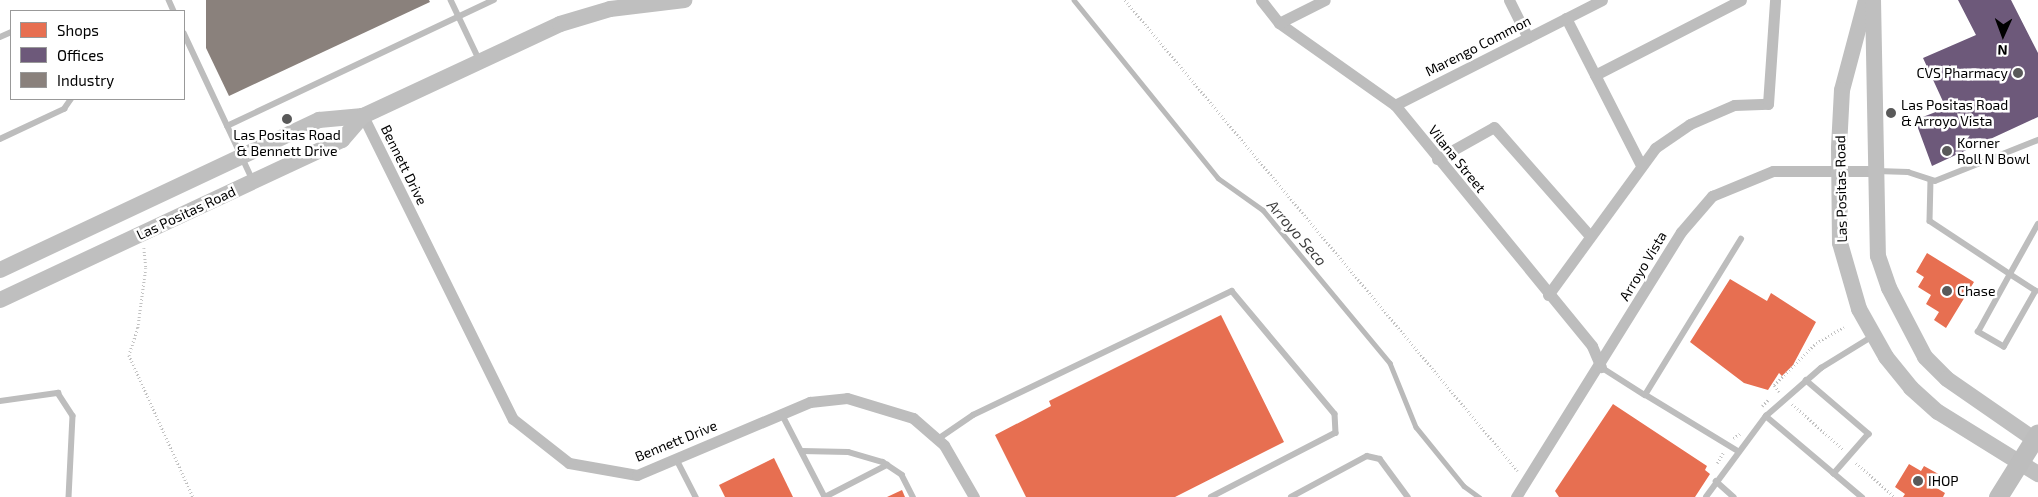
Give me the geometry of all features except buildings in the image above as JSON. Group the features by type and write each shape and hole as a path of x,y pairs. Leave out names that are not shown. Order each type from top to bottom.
{"main road":[{"name":"Las Positas Road","path":"0,270 319,120 363,116 479,59 560,24 610,8 646,2 684,0"},
{"name":"Las Positas Road","path":"1866,0 1842,90 1839,172 1846,270 1873,336 1911,388 1938,412 2021,461 2038,474"},
{"path":"1873,0 1874,171 1878,256 1905,324 1925,357 1947,379 2037,438 1998,497"},
{"name":"Las Positas Road","path":"0,300 342,140 363,116"}],"street":[{"name":"Vilana Street","path":"1261,0 1279,23 1395,105 1548,295 1592,346 1601,367"},
{"path":"1279,23 1324,0"},
{"path":"1509,0 1528,38"},
{"name":"Marengo Common","path":"1395,105 1602,0"},
{"path":"1595,75 1741,0"},
{"path":"1548,295 1655,148 1690,124 1734,105 1768,104 1775,0"},
{"path":"1566,18 1641,165"},
{"name":"Bennett Drive","path":"363,116 513,419 569,462 637,475 810,402 847,398 913,418 938,439 959,465 974,497"},
{"path":"1437,159 1494,127 1590,236"},
{"name":"Arroyo Vista","path":"1516,497 1601,367 1681,232 1712,196 1773,171 1874,171"}],"lane":[{"path":"451,0 479,59"},
{"path":"227,126 494,0"},
{"path":"185,35 254,181"},
{"path":"0,138 64,108 69,100"},
{"path":"1874,171 1908,172 1931,180 2038,140"},
{"path":"1931,180 1930,221 2010,274 2036,291 2004,346 1978,332 2010,274 2038,224"},
{"path":"1645,395 1742,239"},
{"path":"938,439 973,415 1232,291 1336,414 1336,432 1212,497"},
{"path":"1706,497 1737,451 1766,416 1806,380 1873,336"},
{"path":"1601,367 1737,451"},
{"path":"1806,380 1869,434 1834,474"},
{"path":"0,401 58,393 73,416 70,497"},
{"path":"782,414 825,497 887,465"},
{"path":"1766,416 1862,497"},
{"path":"802,451 848,452 887,465 902,475 913,497"},
{"path":"1291,497 1367,456 1380,459 1408,497"},
{"path":"676,458 696,497"},
{"path":"1716,482 1734,497"}],"path":[{"path":"1125,0 1525,483"},
{"path":"140,234 146,268 138,328 129,355 193,497"},
{"path":"1781,395 1774,385 1829,332 1844,327"},
{"path":"1795,407 1839,446"},
{"path":"1856,463 1895,497"}],"waterway":[{"name":"Arroyo Seco","path":"1074,0 1218,178 1263,210 1390,363 1416,427 1464,486 1479,497"}],"place":[{"name":"CVS Pharmacy","path":"2018,73"},
{"name":"Las Positas Road & Arroyo Vista","path":"1891,113"},
{"name":"Las Positas Road & Bennett Drive","path":"287,119"},
{"name":"Korner Roll N Bowl","path":"1947,151"},
{"name":"Chase","path":"1947,291"},
{"name":"IHOP","path":"1918,481"}]}
